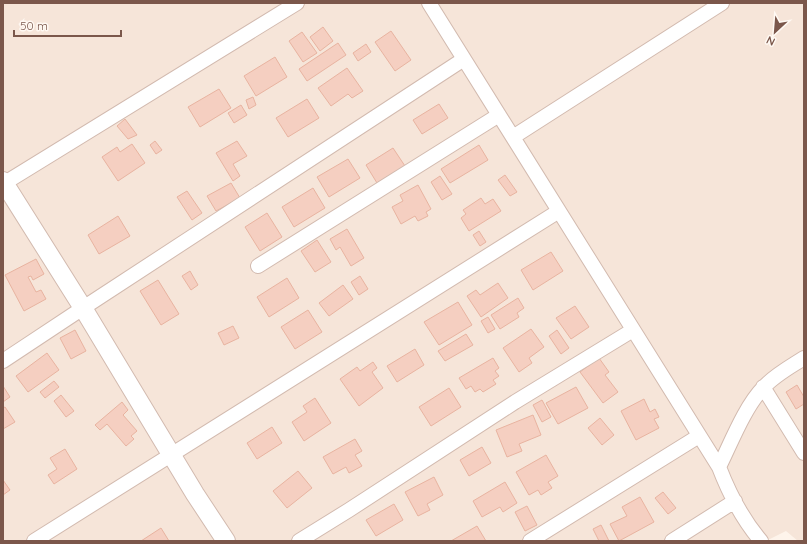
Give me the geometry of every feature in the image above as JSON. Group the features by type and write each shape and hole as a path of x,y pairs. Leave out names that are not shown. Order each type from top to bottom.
{"street":[{"path":"226,541 171,455 83,308 4,183 296,3"},
{"path":"429,3 719,467 735,501 749,525 761,541"},
{"path":"513,138 722,3"},
{"path":"3,361 464,59"},
{"path":"258,266 498,115"},
{"path":"34,541 559,211"},
{"path":"299,541 356,506 514,402 633,330"},
{"path":"719,467 745,416 763,387 772,379 804,358"},
{"path":"763,387 804,454"},
{"path":"530,541 699,436"},
{"path":"672,541 735,501"}],"shaded area":[{"path":"3,3 804,3 804,541 798,541 786,531 766,541 3,541"}],"building":[{"path":"323,27 333,41 320,51 310,37"},
{"path":"391,31 411,60 395,71 375,42"},
{"path":"302,32 317,53 303,62 289,41"},
{"path":"338,43 346,55 307,81 299,69"},
{"path":"366,44 371,52 358,61 353,53"},
{"path":"275,57 287,77 256,96 244,76"},
{"path":"347,68 363,91 352,98 348,94 331,106 318,88"},
{"path":"219,89 231,108 200,127 188,107"},
{"path":"253,97 256,105 249,109 246,100"},
{"path":"307,99 319,118 288,137 276,118"},
{"path":"439,104 448,118 422,134 413,120"},
{"path":"241,105 247,115 234,123 228,113"},
{"path":"125,119 137,135 128,139 117,126"},
{"path":"155,141 162,150 156,154 150,145"},
{"path":"237,141 247,156 233,164 240,176 233,181 216,153"},
{"path":"132,144 145,163 118,181 102,157 117,147 120,152"},
{"path":"479,145 488,160 450,183 441,169"},
{"path":"393,148 405,166 377,183 366,165"},
{"path":"348,159 360,178 329,197 317,177"},
{"path":"505,175 517,192 510,196 498,180"},
{"path":"440,176 452,194 442,200 431,182"},
{"path":"231,183 240,198 216,211 207,196"},
{"path":"418,185 431,209 426,212 428,216 418,221 415,216 401,224 392,207 403,201 400,195"},
{"path":"313,188 325,208 294,227 282,207"},
{"path":"187,191 202,213 192,220 177,197"},
{"path":"481,198 485,204 493,199 501,211 469,231 461,218 466,214 463,210"},
{"path":"267,213 282,237 260,251 245,227"},
{"path":"118,216 130,236 99,254 88,235"},
{"path":"347,229 364,258 351,266 340,247 336,250 330,239"},
{"path":"479,231 486,242 480,246 473,235"},
{"path":"317,240 331,262 315,272 301,251"},
{"path":"551,252 563,271 533,290 521,270"},
{"path":"36,259 44,274 33,280 31,276 28,277 36,292 41,290 46,299 24,311 5,275"},
{"path":"190,271 198,285 191,290 182,276"},
{"path":"360,276 368,289 359,295 351,282"},
{"path":"287,278 299,298 269,317 257,297"},
{"path":"158,280 179,314 161,325 140,291"},
{"path":"498,283 508,298 481,317 467,296 476,290 480,295"},
{"path":"343,285 353,299 329,316 319,303"},
{"path":"518,298 524,308 517,313 519,317 500,329 491,315"},
{"path":"458,302 472,325 439,345 424,322"},
{"path":"575,306 589,327 571,339 556,318"},
{"path":"308,310 322,332 295,349 281,327"},
{"path":"488,317 495,329 488,333 481,321"},
{"path":"233,326 239,338 224,345 218,333"},
{"path":"531,329 544,347 529,358 532,363 519,372 503,348"},
{"path":"75,330 86,351 71,359 60,338"},
{"path":"557,330 569,348 561,354 549,336"},
{"path":"466,334 473,345 445,361 438,351"},
{"path":"415,349 424,365 397,382 387,366"},
{"path":"47,353 59,370 28,392 16,376"},
{"path":"493,358 499,368 495,371 499,376 493,380 496,384 483,392 480,389 475,392 471,386 466,389 459,378"},
{"path":"599,358 609,372 605,375 618,392 603,403 580,372"},
{"path":"373,362 377,368 372,372 383,388 359,406 340,379 357,367 360,371"},
{"path":"54,381 59,387 45,398 40,392"},
{"path":"797,385 804,397 804,404 796,409 786,392"},
{"path":"3,386 10,397 3,402"},
{"path":"576,387 588,408 558,424 546,403"},
{"path":"449,388 461,407 431,426 419,407"},
{"path":"61,395 74,411 66,417 54,401"},
{"path":"315,398 331,423 304,441 292,422 307,412 303,406"},
{"path":"644,399 650,412 655,409 659,417 654,419 659,428 636,440 621,411"},
{"path":"542,400 551,417 542,422 533,405"},
{"path":"122,402 128,410 123,415 137,431 131,436 134,439 126,446 107,424 100,430 95,425"},
{"path":"5,407 15,422 3,429 3,408"},
{"path":"533,415 541,435 519,444 522,451 507,457 496,430"},
{"path":"600,418 614,435 602,445 588,428"},
{"path":"272,427 282,443 257,459 247,443"},
{"path":"355,439 362,451 355,455 362,466 349,473 346,467 333,474 323,457"},
{"path":"482,447 491,463 469,476 460,460"},
{"path":"65,449 77,469 54,484 48,475 57,469 50,458"},
{"path":"546,455 558,476 548,482 552,488 541,495 538,490 529,495 516,472"},
{"path":"298,471 312,488 287,508 273,491"},
{"path":"434,477 443,495 427,504 430,510 418,516 405,492"},
{"path":"3,480 10,490 3,495"},
{"path":"505,482 517,503 503,512 500,507 482,517 473,501"},
{"path":"663,492 676,508 668,514 655,498"},
{"path":"640,497 654,522 619,541 610,524 627,516 622,507"},
{"path":"394,504 403,520 376,536 366,520"},
{"path":"527,506 537,525 525,531 515,512"},
{"path":"601,525 609,541 599,541 593,529"},
{"path":"477,526 486,541 451,541"},
{"path":"161,528 169,541 141,541"}]}
